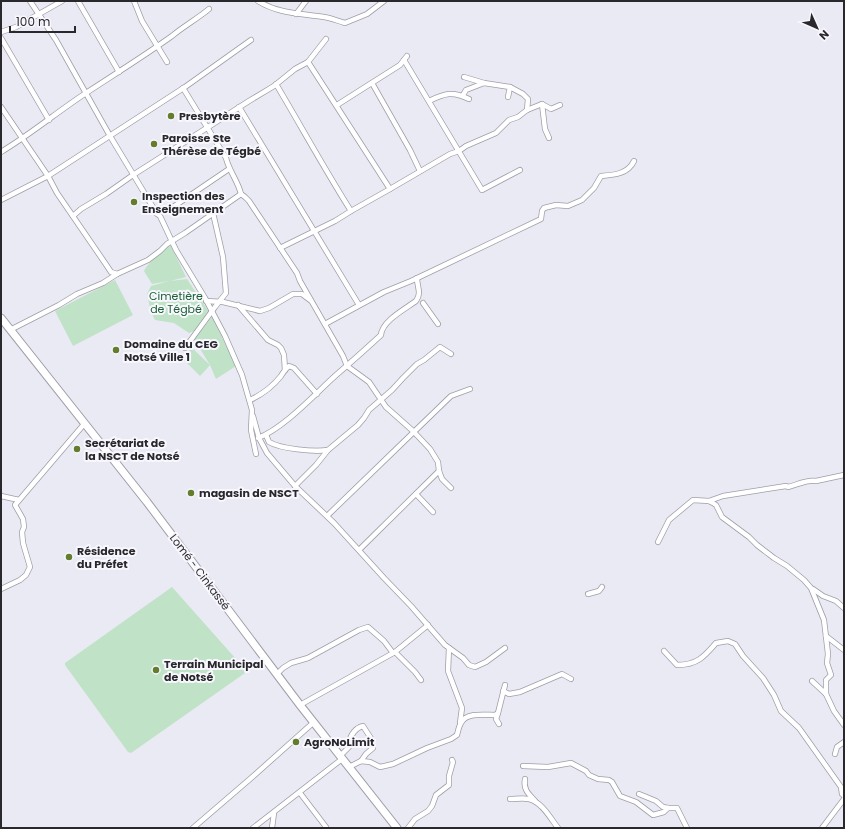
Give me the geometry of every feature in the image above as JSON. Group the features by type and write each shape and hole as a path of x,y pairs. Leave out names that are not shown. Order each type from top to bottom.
{"highway":[{"name":"Lomé - Cinkassé","path":"1,318 152,508 300,705 397,828"}],"street":[{"path":"30,1 56,40 85,94 133,175 157,214 160,216 171,241 212,312 235,359 250,400 259,438 267,452 295,486 327,516 428,625 469,665 475,667 486,662 505,648"},
{"path":"1,32 16,27 62,1"},
{"path":"78,1 119,72"},
{"path":"134,1 142,21 167,62"},
{"path":"258,1 268,8 296,14 326,17 345,24 367,14 384,1"},
{"path":"296,14 306,1"},
{"path":"1,152 22,140 85,94 158,47 209,9"},
{"path":"1,38 49,120"},
{"path":"73,216 81,209 133,175 240,107 265,93 296,69 308,62 326,39"},
{"path":"1,200 48,176 183,88 251,40"},
{"path":"337,105 400,65 405,58 482,190 520,170"},
{"path":"308,62 337,105 366,154 390,188"},
{"path":"464,77 510,88 523,94 528,99 527,110"},
{"path":"372,83 410,150 420,171"},
{"path":"463,95 466,90 484,83"},
{"path":"276,84 314,147 331,180 351,211"},
{"path":"183,88 226,158 229,170 240,188 241,194 249,201 297,273 311,301 343,356 347,366 369,382 386,407 413,431 435,456 442,479 451,488"},
{"path":"508,97 510,88"},
{"path":"429,101 440,95 451,93 463,95 469,99"},
{"path":"280,248 335,221 450,154 496,133 509,120 518,117 527,110 542,104"},
{"path":"542,104 551,109 560,105"},
{"path":"542,104 545,129 549,138"},
{"path":"1,107 111,272 117,274"},
{"path":"240,107 359,304"},
{"path":"325,324 359,304 541,220 542,211 544,208 556,205 568,206 582,200 594,188 601,176 622,173 632,166 634,160"},
{"path":"173,207 229,170"},
{"path":"10,330 77,294 103,283 117,274 148,260 171,241 241,194"},
{"path":"185,348 226,293 223,257 213,213"},
{"path":"252,440 266,435 317,394 381,335 381,330 385,325 416,301 419,298 420,292 417,278"},
{"path":"206,301 238,305 260,311 269,308 293,294 298,293 304,295 311,301"},
{"path":"423,303 438,324"},
{"path":"238,305 268,340 282,348 284,355 284,370"},
{"path":"295,486 328,450 352,430 373,406 417,364 440,347 451,354"},
{"path":"250,400 266,390 289,366 294,368 317,394"},
{"path":"327,516 413,431 451,396 470,389"},
{"path":"252,410 251,430 256,454"},
{"path":"1,589 20,580 26,575 30,567 23,543 23,519 14,505 85,423"},
{"path":"266,435 269,442 274,445 290,448 328,450"},
{"path":"359,550 439,471"},
{"path":"658,542 669,520 693,500 709,501 723,496 786,486 788,487 803,482 816,481 844,475"},
{"path":"416,494 433,512"},
{"path":"1,496 19,500"},
{"path":"709,501 716,505 722,517 774,558 787,566 811,588 823,596 836,601 844,608"},
{"path":"588,594 599,591 602,587"},
{"path":"811,588 824,620 826,630 828,654 827,663 831,675 826,680 826,694"},
{"path":"300,705 394,652 428,625"},
{"path":"277,674 291,663 308,658 358,630 368,627 415,672 421,680"},
{"path":"826,636 844,650"},
{"path":"664,651 677,665 685,665 694,663 704,657 716,642 728,641 735,644 743,656 763,678 774,695 781,711 799,728 841,787 844,798 822,828"},
{"path":"361,761 370,762 380,767 393,764 457,735 462,708 448,671 450,648"},
{"path":"503,691 509,694 520,692 562,674 571,678"},
{"path":"812,682 826,694 834,711 844,724"},
{"path":"496,719 505,685"},
{"path":"460,723 471,715 489,715 498,713"},
{"path":"489,715 496,719 499,724"},
{"path":"193,828 314,722"},
{"path":"253,828 300,793 341,757 350,747 348,745 349,741 356,729 363,726 372,740 373,748 361,761 349,767"},
{"path":"835,754 837,747 844,742"},
{"path":"408,828 416,819 428,811 436,796 449,785 449,776 453,762 452,760"},
{"path":"523,766 548,767 571,763 586,770 589,775 598,779 609,780 612,782 620,796 636,802 654,815 659,814 668,808"},
{"path":"525,779 524,785 526,790 558,828"},
{"path":"300,793 326,827"},
{"path":"639,794 656,801 663,807 677,808 687,828"},
{"path":"510,799 528,799 537,804"},
{"path":"272,828 274,813"}],"green space":[{"name":"Cimetière de Tégbé","path":"170,244 186,277 170,281 187,279 209,312 195,331 189,333 174,323 155,320 151,312 147,294 151,286 169,281 152,284 144,271 150,263"},
{"path":"115,280 133,315 73,346 55,311"},
{"path":"212,317 236,366 216,379 210,365 194,339"},
{"path":"192,348 210,365 200,376 182,358"},
{"name":"Terrain Municipal de Notsé","path":"172,587 244,668 245,673 131,753 128,752 65,663"}],"place":[{"name":"Presbytère","path":"171,116"},
{"name":"Paroisse Ste Thérèse de Tégbé","path":"154,144"},
{"name":"Inspection des Enseignement","path":"134,202"},
{"name":"Domaine du CEG Notsé Ville 1","path":"116,350"},
{"name":"Secrétariat de la NSCT de Notsé","path":"77,449"},
{"name":"magasin de NSCT","path":"191,493"},
{"name":"Résidence du Préfet","path":"69,557"},
{"name":"Terrain Municipal de Notsé","path":"156,670"},
{"name":"AgroNoLimit","path":"296,742"}]}
